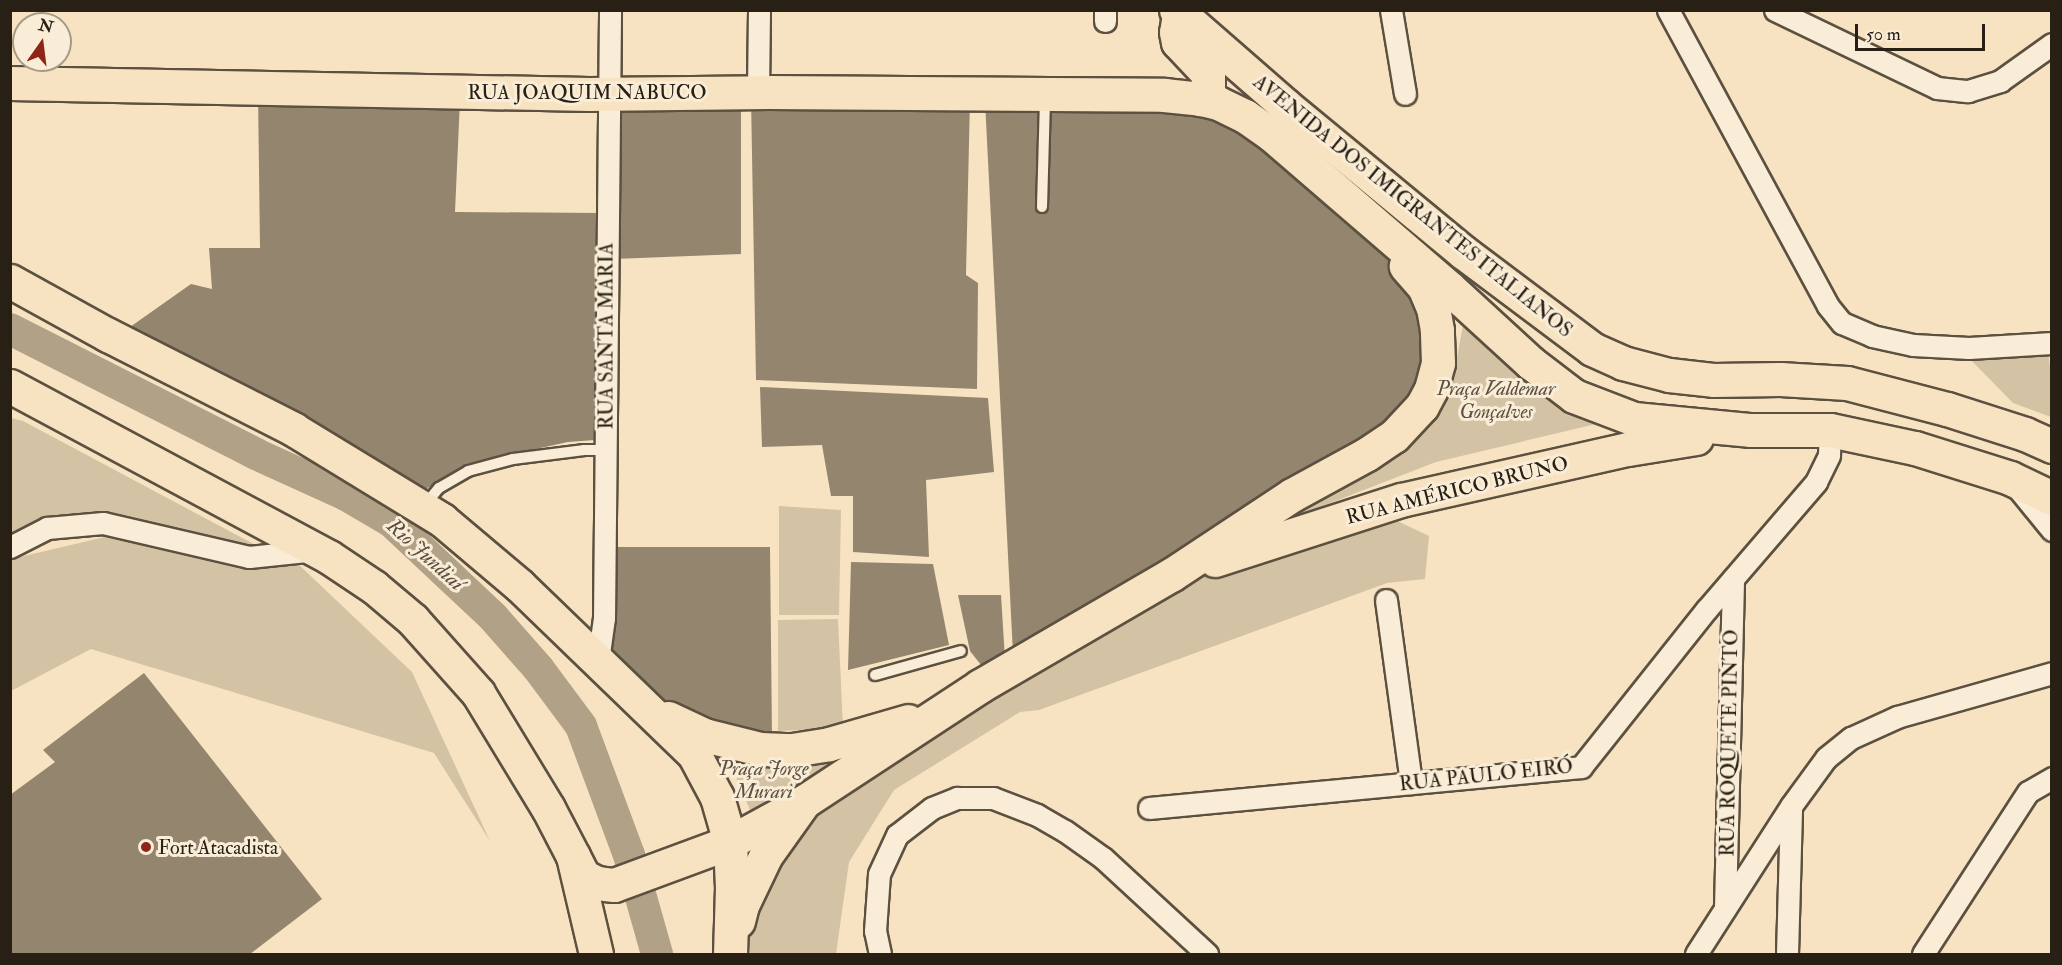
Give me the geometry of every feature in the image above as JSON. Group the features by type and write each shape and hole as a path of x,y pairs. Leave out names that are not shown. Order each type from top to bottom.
{"main road":[{"path":"1177,12 1178,42 1208,74 1210,101"},
{"name":"AVENIDA DOS IMIGRANTES ITALIANOS","path":"1177,12 1286,106 1463,252 1592,349 1623,363 1669,375 1713,380 1780,379 1847,382 1947,409 2052,446"},
{"name":"RUA JOAQUIM NABUCO","path":"10,83 609,94 758,92 1164,95"},
{"path":"1210,101 1228,85 1238,85 1286,106"},
{"name":"AVENIDA DOS IMIGRANTES ITALIANOS","path":"1164,95 1210,101 1245,116 1272,135 1389,239 1448,287 1531,363 1574,396 1634,419 1751,430 1830,430 1915,448 2010,478 2052,498"},
{"path":"10,386 317,550 374,587 413,620 478,693 521,760 583,876 597,883 614,885 717,846 805,801 938,713 1171,575 1292,495 1394,436 1422,406 1431,389 1438,363 1435,318 1424,287 1403,263 1389,239"},
{"path":"10,280 108,335 293,429 442,520 519,585 694,754 717,797 717,846 732,887 730,953"},
{"path":"1789,429 1779,414 1780,404 1786,395 1847,382"},
{"path":"10,409 114,440"},
{"name":"RUA AMÉRICO BRUNO","path":"1171,575 1401,500 1628,449 1751,430"},
{"path":"647,708 704,735 760,749 792,750 829,744 938,713"},
{"path":"730,953 742,905 766,855 805,801"},
{"path":"573,856 596,954"}],"street":[{"name":"RUA SANTA MARIA","path":"598,661 604,618 610,10"},
{"path":"758,92 759,10"},
{"path":"1391,10 1405,94"},
{"path":"1668,10 1828,306 1842,323 1872,336 1913,345 1969,348 2052,343"},
{"path":"1775,10 1937,88 1968,91 2000,81 2052,44"},
{"name":"RUA PAULO EIRÓ","path":"1149,808 1581,767 1733,579 1816,482 1829,455 1830,430"},
{"path":"2010,478 2052,530"},
{"path":"10,547 47,528 103,523 249,557 317,550"},
{"name":"RUA ROQUETE PINTO","path":"1725,908 1733,579"},
{"path":"1386,600 1411,783"},
{"path":"1696,954 1791,806 1826,758 1851,738 1897,717 2052,673"},
{"path":"1923,954 2028,792 2052,778"},
{"path":"880,954 875,932 879,874 897,836 932,808 957,798 993,798 1037,815 1065,831 1103,858 1207,954"},
{"path":"1787,954 1791,806"}],"lane":[{"path":"1042,207 1045,94"},
{"path":"423,508 439,488 468,471 513,459 584,450 605,450"},
{"path":"875,675 961,651"}],"green space":[{"name":"Praça Valdemar Gonçalves","path":"1465,315 1596,424 1436,462 1284,521 1391,458 1422,428 1451,389"},
{"path":"2047,346 2052,381 2051,417 2013,403 1965,354"},
{"path":"11,418 23,421 261,548 105,514 11,539"},
{"path":"779,506 841,510 839,615 779,615"},
{"path":"1389,517 1429,536 1425,579 1387,583 1039,710 1020,712 894,790 849,862 836,954 738,954 773,862 839,793 1035,668 1181,584 1363,521"},
{"path":"105,537 243,569 297,563 412,672 490,841 434,753 91,649 11,691 11,559"},
{"path":"838,619 843,728 778,731 778,620"},
{"name":"Praça Jorge Murari","path":"877,742 752,815 725,750"}],"building":[{"path":"258,93 460,100 455,212 600,213 595,440 568,442 466,464 421,492 130,327 191,284 212,289 209,248 260,248"},
{"path":"751,98 970,99 966,275 978,283 977,389 756,380"},
{"path":"985,101 1190,104 1237,121 1383,246 1422,304 1429,348 1400,422 1013,654"},
{"path":"741,104 741,254 614,259 621,105"},
{"path":"760,387 988,398 994,472 926,480 929,557 853,552 853,496 831,496 822,445 762,447"},
{"path":"616,547 770,547 772,738 707,725 655,697 608,654 615,620"},
{"path":"851,562 933,564 949,645 848,670"},
{"path":"958,595 1001,595 1005,659 985,670 970,651"},
{"name":"Fort Atacadista","path":"144,673 322,899 250,954 10,954 10,795 55,762 43,750"}],"waterway":[{"name":"Rio Jundiaí","path":"10,329 256,454 346,495 392,522 493,617 538,668 581,726 629,855 657,954"}],"place":[{"name":"Fort Atacadista","path":"146,847"}]}
